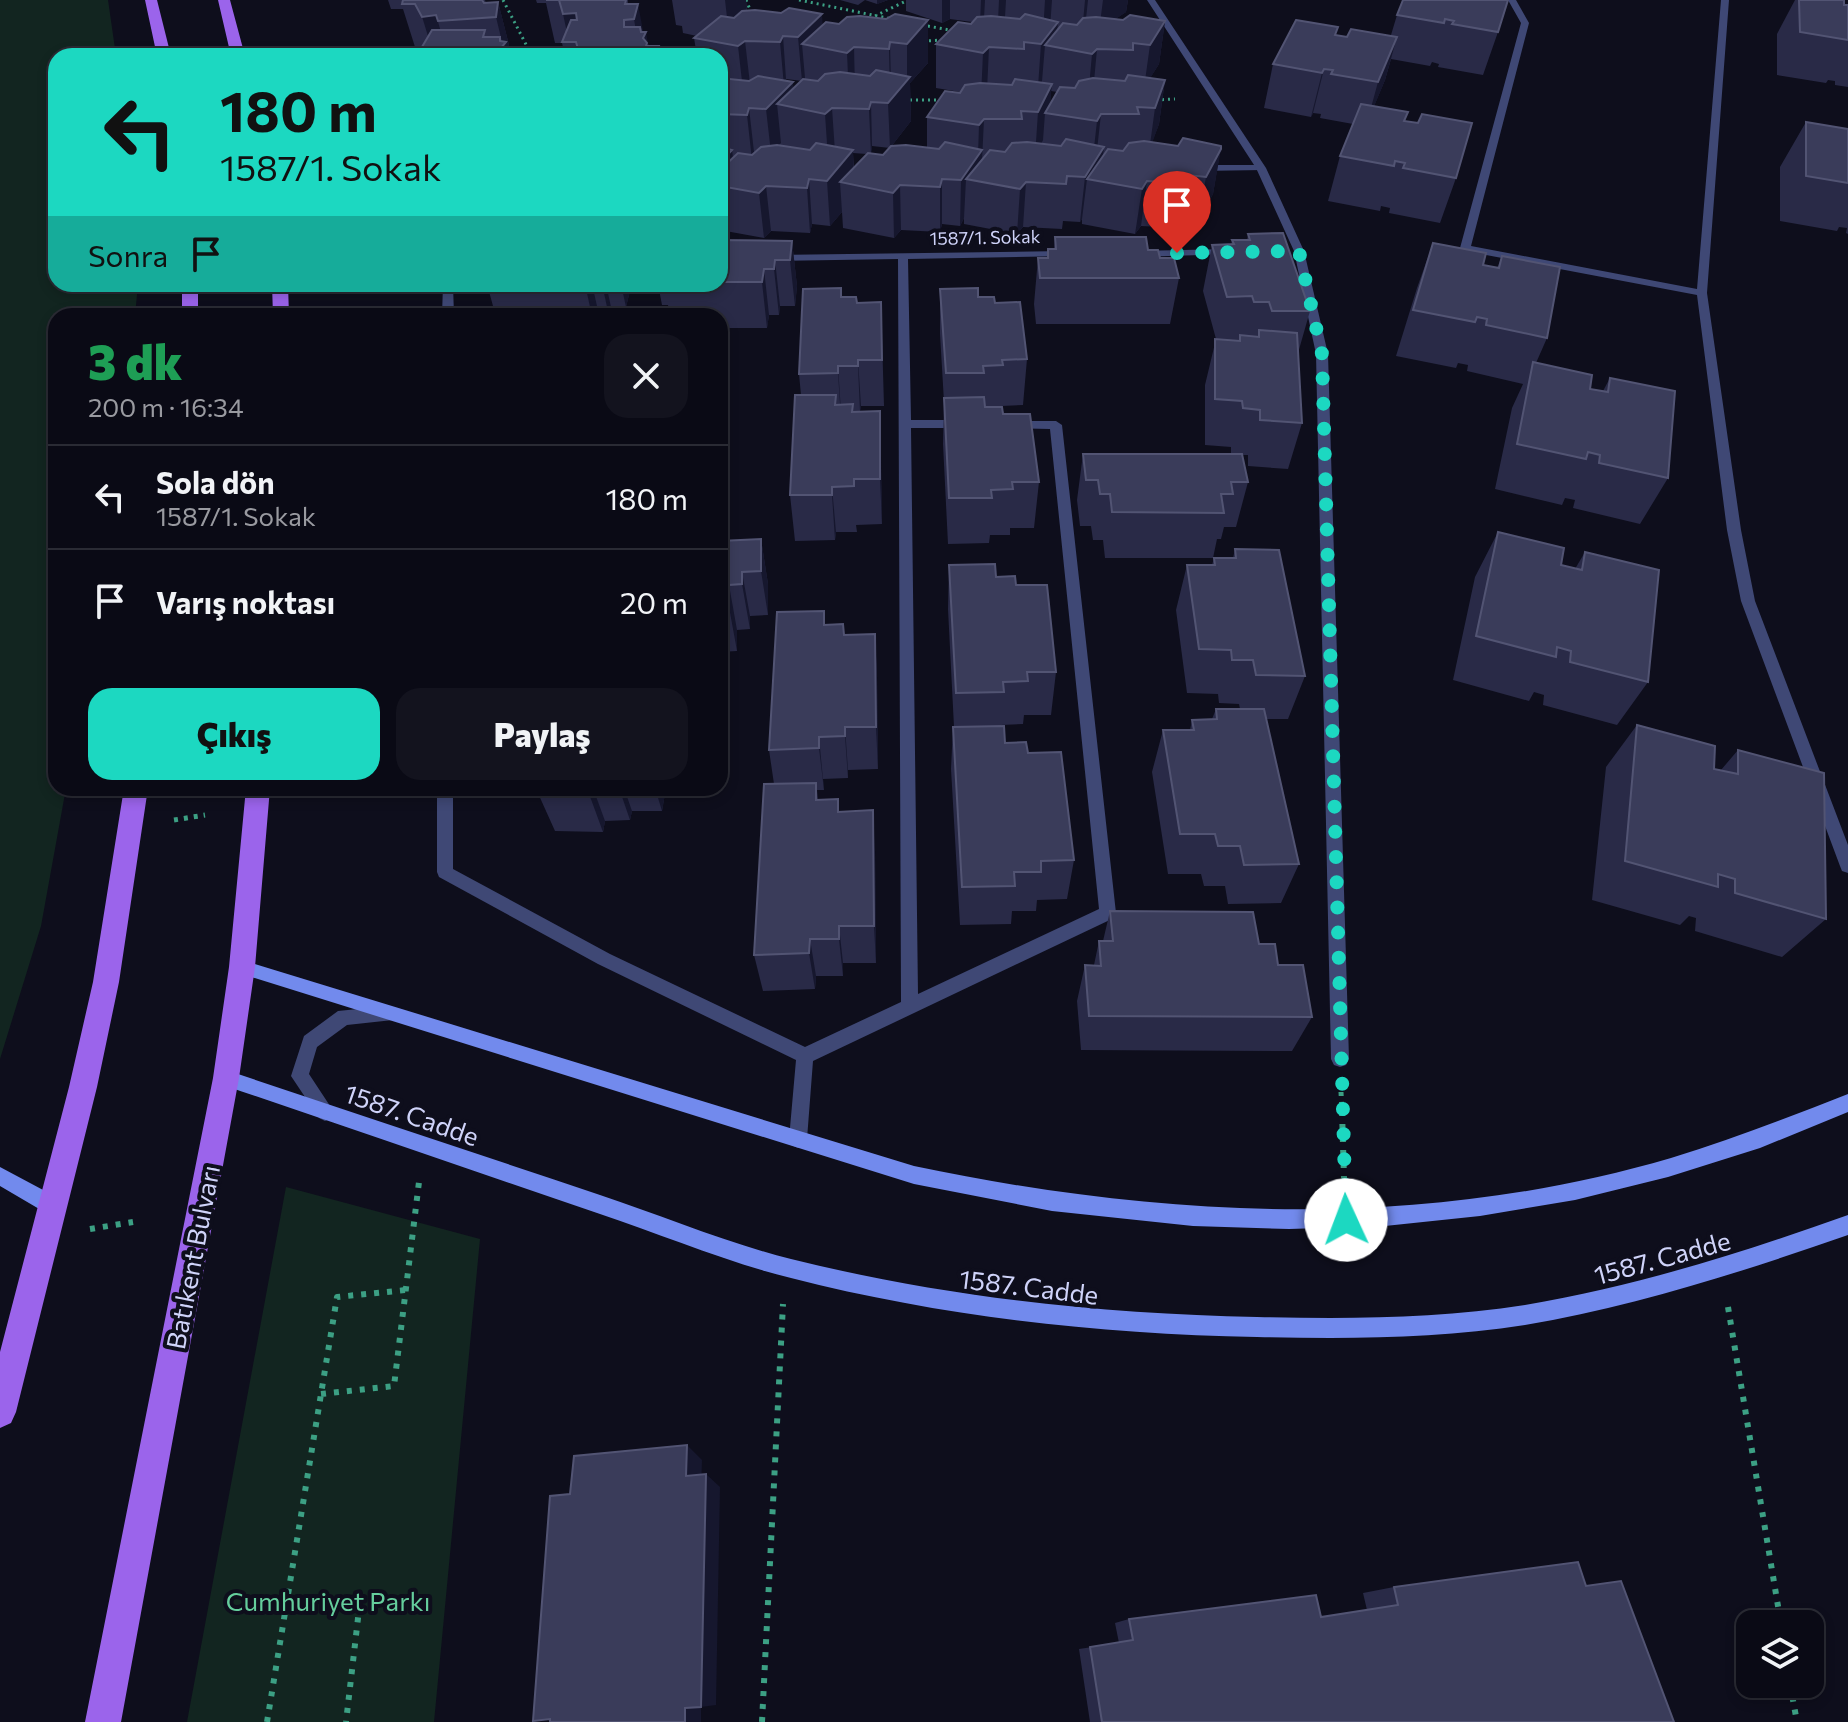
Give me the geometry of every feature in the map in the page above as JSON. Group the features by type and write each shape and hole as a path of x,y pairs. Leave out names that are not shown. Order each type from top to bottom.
{"main road":[{"path":"151,0 162,48"},
{"path":"224,0 236,48"},
{"path":"0,1412 106,982 135,796"},
{"name":"Batıkent Bulvarı","path":"103,1722 226,1078 242,967 257,796"},
{"path":"242,967 914,1175 1026,1198 1172,1215 1346,1220 1463,1209 1545,1196 1737,1149 1848,1103"},
{"name":"1587. Cadde","path":"226,1078 785,1267 867,1288 1035,1315 1121,1323 1370,1328 1556,1310 1650,1290 1722,1270 1848,1225"},
{"path":"0,1176 53,1206"}],"street":[{"path":"1151,0 1261,168 1299,251 1322,354 1340,1059"},
{"path":"1512,0 1525,23 1465,248 1702,293"},
{"path":"1725,0 1702,293 1739,565 1748,601 1848,866"},
{"path":"1181,168 1261,168"},
{"path":"1283,252 1299,251"},
{"path":"1125,254 1236,252"},
{"name":"1587/1. Sokak","path":"766,258 1077,254"},
{"path":"903,257 910,1007"},
{"path":"805,1056 1108,913 1056,425 904,424"},
{"path":"445,796 445,872 604,959 805,1056"},
{"path":"325,1112 300,1076 310,1042 344,1017 387,1014"},
{"path":"798,1139 805,1056"}],"path":[{"path":"503,0 528,48"},
{"path":"746,0 752,14"},
{"path":"799,0 905,21"},
{"path":"866,24 875,15 908,0"},
{"path":"920,24 966,33"},
{"path":"922,41 952,40"},
{"path":"1145,100 1176,101 1170,89"},
{"path":"891,100 954,100"},
{"path":"165,821 205,815"},
{"path":"1340,1059 1346,1220"},
{"path":"321,1394 394,1386 423,1145"},
{"path":"89,1230 133,1222"},
{"path":"762,1722 785,1267"},
{"path":"1722,1270 1779,1610"},
{"path":"267,1722 337,1297 406,1290"},
{"path":"286,1609 360,1601 346,1722"},
{"path":"1793,1698 1797,1722"}],"green space":[{"path":"0,0 108,0 115,48 48,48 48,292 137,292 136,308 48,308 48,796 65,796 41,926 0,1059"},
{"name":"Cumhuriyet Parkı","path":"286,1187 480,1239 434,1722 187,1722"}],"building":[{"path":"403,0 498,2 496,17 438,21 436,15 422,17 415,4 402,4"},
{"path":"559,0 626,0 625,4 638,4 634,19 624,20 624,27 640,27 641,32 646,32 643,38 646,46 659,48 578,48 576,42 562,42 571,20 577,20 576,13 563,14"},
{"path":"1403,0 1508,0 1498,32 1452,24 1454,21 1445,19 1444,23 1397,15"},
{"path":"1799,0 1844,0 1844,5 1848,5 1848,40 1800,32"},
{"path":"789,8 822,14 798,37 783,36 780,42 745,41 738,46 694,38 721,16 734,18 742,11 755,10 781,13"},
{"path":"895,14 928,20 907,44 890,42 889,49 854,47 847,53 802,44 826,22 839,24 847,17 860,16 886,19"},
{"path":"1025,14 1058,22 1041,44 1024,42 1024,49 989,47 983,53 936,44 958,22 971,24 977,17 991,16 1020,19"},
{"path":"1130,15 1165,21 1150,45 1133,43 1133,50 1097,49 1092,54 1045,45 1063,23 1077,25 1083,18 1096,17 1123,20"},
{"path":"1296,20 1338,27 1335,35 1347,37 1351,29 1397,37 1378,82 1331,74 1333,70 1324,69 1322,73 1273,64"},
{"path":"432,30 485,30 483,37 500,37 500,41 506,42 501,48 421,48"},
{"path":"876,70 910,77 888,103 871,102 869,109 832,108 825,114 777,104 803,79 818,81 825,74 840,72 870,76"},
{"path":"1128,75 1165,80 1155,108 1137,107 1139,114 1101,114 1097,121 1045,113 1060,87 1075,88 1079,81 1093,78 1125,81"},
{"path":"758,76 793,82 766,109 749,108 747,115 728,114 728,79 749,81"},
{"path":"1015,79 1052,84 1038,112 1021,111 1022,119 984,119 979,125 927,117 945,91 960,93 965,85 980,83 1012,85"},
{"path":"1361,104 1408,112 1404,121 1418,123 1422,114 1472,123 1456,178 1403,168 1405,163 1395,161 1394,166 1340,156"},
{"path":"1806,122 1848,129 1848,183 1806,176"},
{"path":"1183,138 1221,146 1206,177 1188,175 1188,183 1147,181 1142,189 1087,179 1108,149 1123,151 1129,143 1144,141 1178,146"},
{"path":"1066,139 1104,147 1085,177 1067,176 1066,184 1026,182 1020,189 966,179 990,150 1005,152 1012,143 1027,142 1061,146"},
{"path":"945,142 982,150 961,180 942,179 940,187 900,185 893,193 840,182 868,153 883,155 891,146 906,145 939,149"},
{"path":"816,143 853,150 827,181 809,179 807,188 766,186 759,193 728,187 728,162 738,153 752,155 761,147 777,145 810,150"},
{"path":"1283,233 1310,311 1272,311 1269,302 1254,302 1252,296 1227,297 1212,245 1250,240 1248,234"},
{"path":"1055,237 1146,237 1148,250 1158,250 1160,258 1174,258 1179,278 1040,278 1038,258 1048,258 1048,249 1056,249"},
{"path":"728,240 792,241 790,260 775,260 774,269 764,269 762,282 728,282"},
{"path":"1433,243 1486,253 1483,265 1499,268 1502,256 1560,267 1547,338 1486,325 1487,319 1477,317 1475,322 1413,310"},
{"path":"841,288 841,297 856,297 857,303 881,302 882,360 858,360 858,366 838,366 838,373 799,374 803,289"},
{"path":"978,288 978,297 994,297 995,303 1020,302 1027,359 1002,360 1003,365 983,366 984,373 946,373 940,289"},
{"path":"1259,330 1297,333 1302,423 1260,420 1260,410 1243,408 1242,401 1215,399 1215,339 1240,341 1240,335 1259,337"},
{"path":"1533,362 1592,375 1590,389 1608,392 1610,378 1675,391 1668,478 1599,463 1600,455 1588,452 1586,459 1517,444"},
{"path":"795,395 836,395 835,405 853,404 852,412 880,411 880,479 854,479 854,486 832,487 832,495 790,495"},
{"path":"984,397 985,407 1002,407 1003,414 1030,414 1039,482 1012,482 1013,489 991,490 992,498 949,498 944,398"},
{"path":"1083,454 1242,454 1248,482 1231,482 1233,494 1221,494 1224,513 1112,512 1110,494 1100,494 1098,480 1086,480"},
{"path":"1498,532 1564,548 1561,565 1582,570 1585,552 1659,570 1648,682 1570,662 1571,651 1557,647 1556,657 1476,636"},
{"path":"761,539 761,571 742,572 742,584 729,585 729,607 728,607 728,541"},
{"path":"1235,549 1279,550 1305,676 1256,675 1253,660 1232,660 1231,650 1199,649 1187,565 1215,565 1214,558 1236,558"},
{"path":"995,564 996,577 1015,576 1016,585 1047,585 1056,672 1027,672 1028,681 1003,682 1004,692 956,693 949,565"},
{"path":"824,611 824,625 843,624 844,635 875,634 876,727 845,727 845,736 819,737 819,748 769,750 777,612"},
{"path":"1216,709 1264,709 1299,864 1244,865 1240,846 1218,846 1215,834 1180,834 1163,730 1194,730 1192,720 1217,719"},
{"path":"1637,725 1715,746 1714,769 1738,774 1738,750 1824,773 1826,919 1735,893 1735,879 1718,874 1718,887 1625,861"},
{"path":"1004,726 1005,743 1026,742 1028,753 1061,752 1074,860 1041,861 1041,872 1014,872 1015,886 962,887 953,727"},
{"path":"816,783 816,800 838,799 838,812 873,810 874,926 839,926 839,939 810,939 809,953 754,955 764,784"},
{"path":"1110,911 1253,912 1259,944 1275,944 1278,965 1303,965 1312,1017 1089,1016 1085,965 1101,966 1099,941 1113,941"},
{"path":"687,1445 686,1476 706,1474 701,1707 685,1708 685,1722 533,1721 550,1496 570,1494 574,1456"},
{"path":"1578,1562 1586,1586 1621,1581 1674,1722 1102,1722 1090,1647 1133,1640 1129,1619 1316,1595 1321,1617 1398,1605 1394,1587"}],"route":[{"path":"1177,253 1299,251 1322,354 1346,1220"}]}
